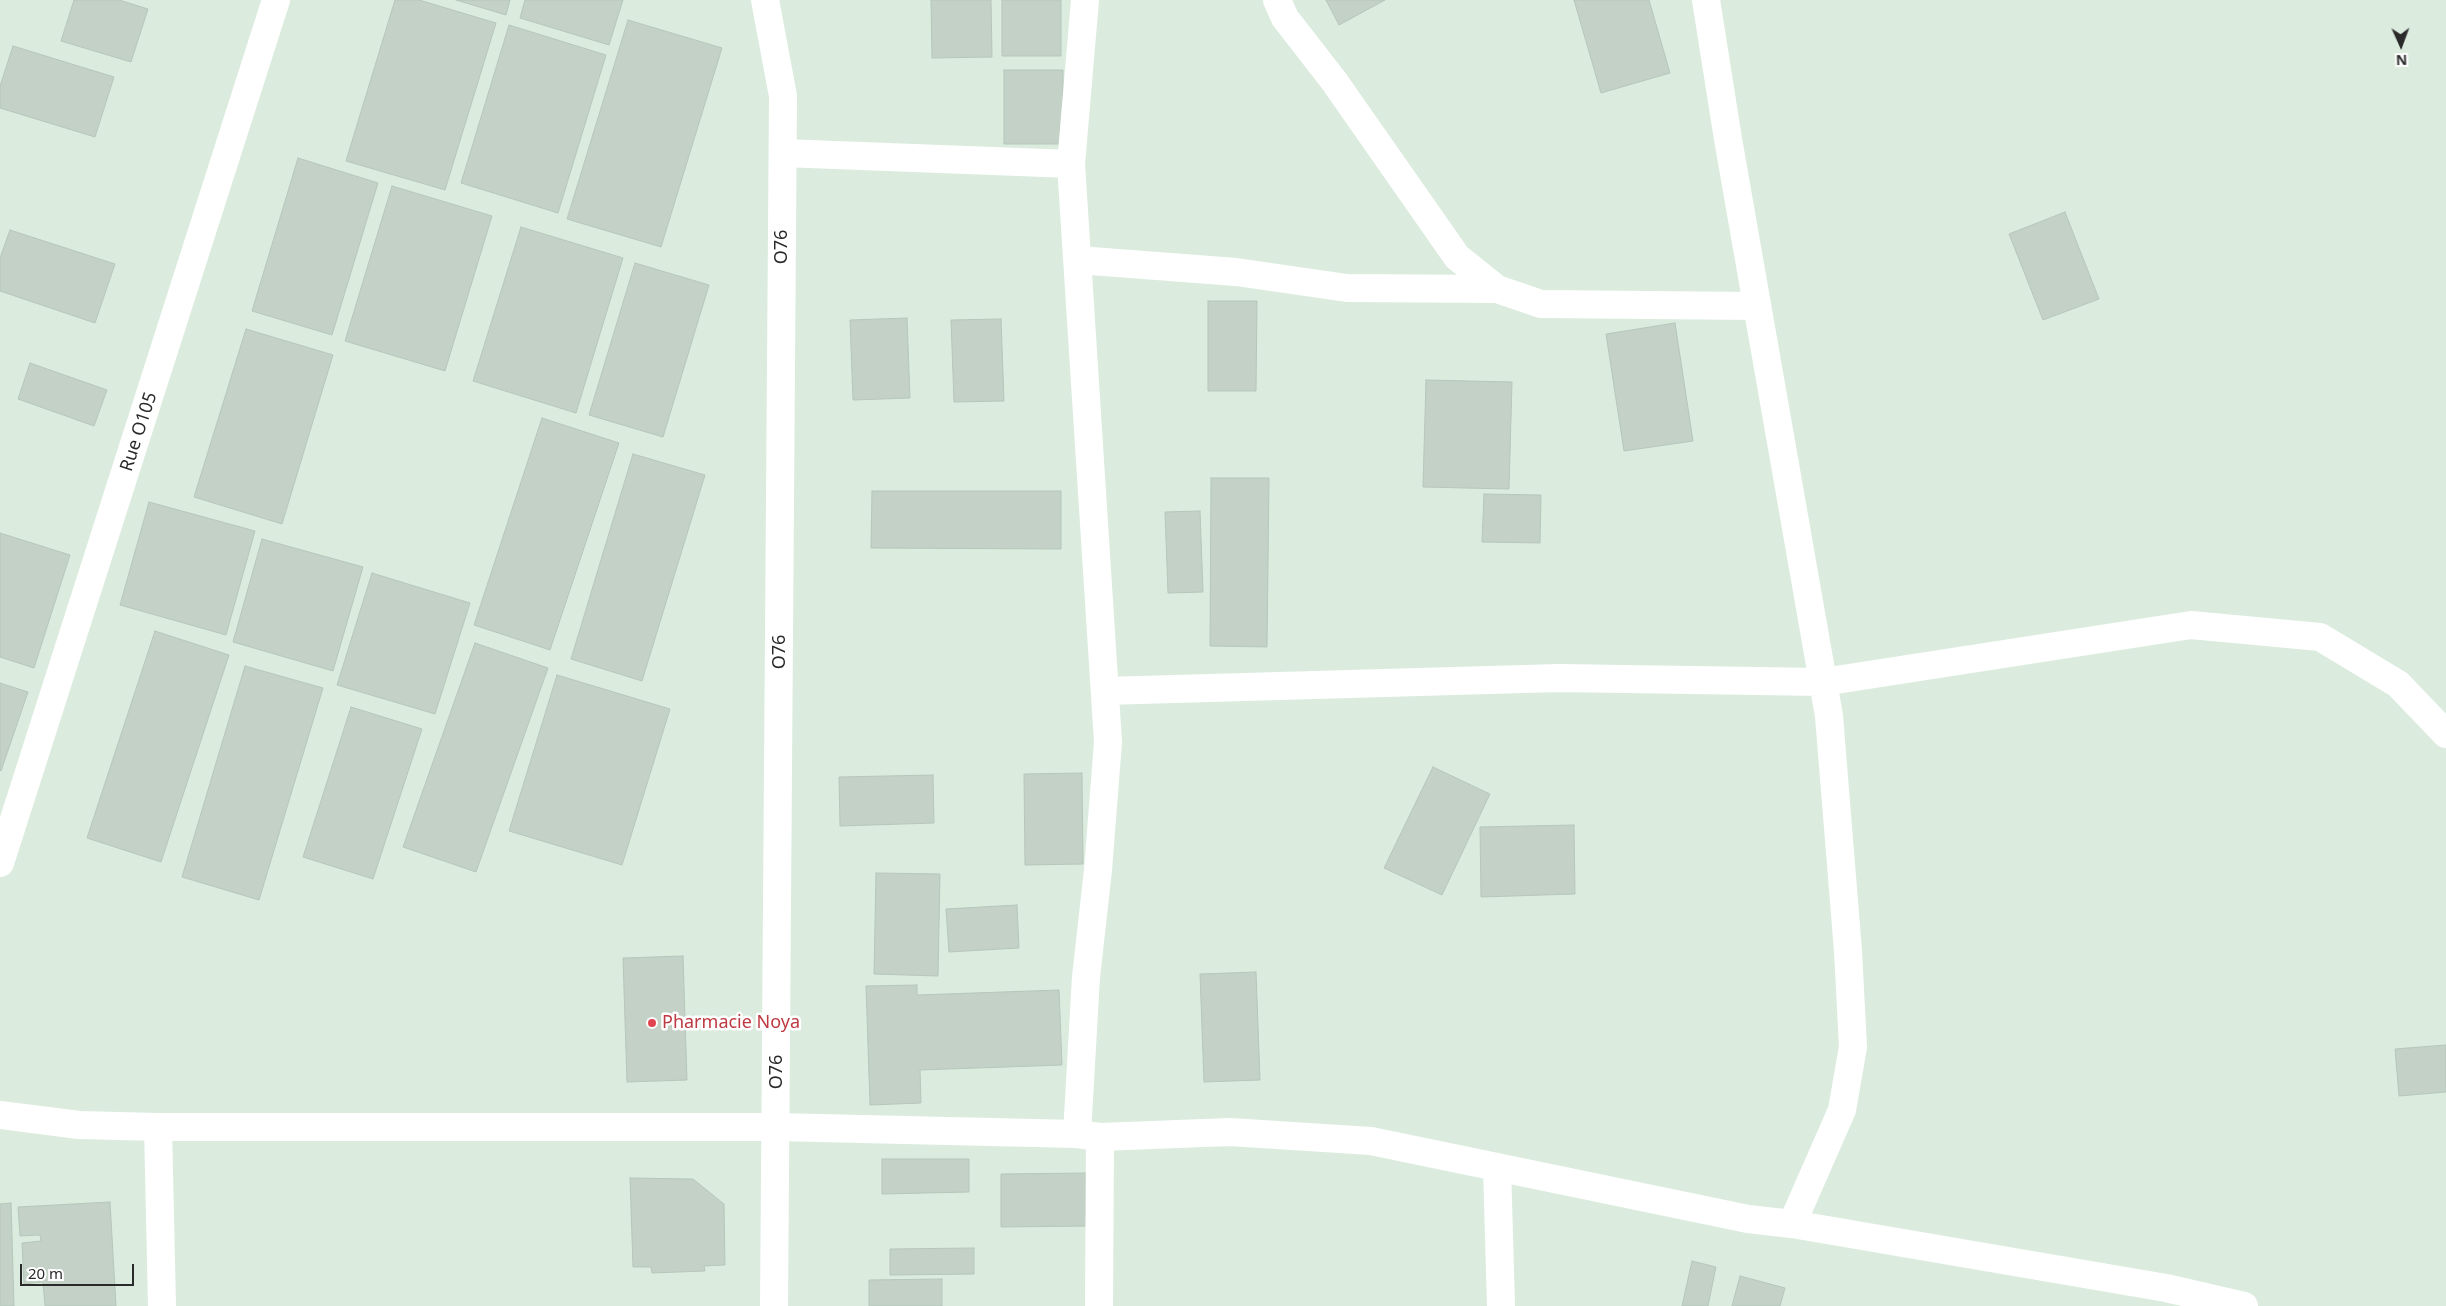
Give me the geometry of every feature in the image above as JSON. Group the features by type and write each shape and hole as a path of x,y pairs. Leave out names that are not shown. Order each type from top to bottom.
{"street":[{"name":"Rue O105","path":"0,862 276,0"},
{"name":"O76","path":"765,0 783,96 774,1306"},
{"path":"1085,0 1071,164 1108,742 1098,870 1086,977 1088,1136 1099,1306"},
{"path":"1277,0 1285,18 1334,81 1457,257 1498,289 1541,304 1757,306"},
{"path":"1706,0 1757,306 1824,682 1829,716 1846,932 1853,1047 1842,1110 1792,1224"},
{"path":"783,153 1071,164"},
{"path":"1078,260 1236,272 1347,288 1498,289"},
{"path":"1105,691 1559,678 1824,682 2191,625 2320,637 2398,684 2446,734"},
{"path":"0,1115 79,1125 158,1127 776,1126 1088,1136 1230,1132 1296,1134 1371,1140 1748,1219 1792,1224 2166,1288 2244,1306"},
{"path":"158,1127 162,1306"},
{"path":"1497,1167 1501,1306"}],"building":[{"path":"74,0 119,0 148,9 131,62 61,41"},
{"path":"395,0 419,0 496,23 445,190 346,161"},
{"path":"456,0 510,0 506,15"},
{"path":"525,0 623,0 609,45 520,18"},
{"path":"931,0 991,0 992,57 932,58"},
{"path":"1002,0 1061,0 1061,56 1002,56"},
{"path":"1326,0 1385,0 1339,25"},
{"path":"1574,0 1649,0 1670,73 1601,93"},
{"path":"628,20 722,48 661,247 567,219"},
{"path":"509,25 606,55 558,213 461,183"},
{"path":"13,46 114,77 95,137 0,108 0,86"},
{"path":"1004,70 1063,70 1063,144 1004,144"},
{"path":"298,158 378,183 332,335 252,311"},
{"path":"392,186 492,216 445,371 345,341"},
{"path":"2065,212 2099,299 2043,320 2009,234"},
{"path":"521,227 623,258 576,413 473,381"},
{"path":"10,230 115,264 95,323 0,291 0,258"},
{"path":"635,263 709,285 663,437 589,415"},
{"path":"1208,301 1257,301 1256,391 1208,391"},
{"path":"907,318 910,398 853,400 850,320"},
{"path":"1001,319 1004,401 954,402 951,320"},
{"path":"1675,323 1693,441 1624,451 1606,334"},
{"path":"246,329 333,355 282,524 194,497"},
{"path":"30,363 107,390 94,426 18,399"},
{"path":"1426,380 1512,382 1509,489 1423,487"},
{"path":"542,418 619,443 550,650 474,625"},
{"path":"633,454 705,475 642,681 571,659"},
{"path":"1211,478 1269,478 1267,647 1210,646"},
{"path":"872,491 1061,491 1061,549 871,548"},
{"path":"1484,494 1541,495 1540,543 1482,542"},
{"path":"149,502 255,531 226,635 120,605"},
{"path":"1200,511 1203,592 1168,593 1165,512"},
{"path":"0,533 70,555 34,668 0,657"},
{"path":"262,539 363,567 333,671 233,642"},
{"path":"372,573 470,603 435,714 337,685"},
{"path":"155,631 229,655 161,862 87,838"},
{"path":"475,643 548,668 476,872 403,847"},
{"path":"245,666 323,688 259,900 182,877"},
{"path":"557,675 670,709 622,865 509,831"},
{"path":"0,683 28,692 1,771 0,770"},
{"path":"351,707 422,729 373,879 303,857"},
{"path":"1433,767 1490,794 1442,895 1384,868"},
{"path":"1082,773 1083,864 1025,865 1024,774"},
{"path":"933,775 934,823 840,826 839,777"},
{"path":"1574,825 1575,894 1481,897 1480,827"},
{"path":"876,873 940,874 938,976 874,974"},
{"path":"1017,905 1019,948 949,952 946,909"},
{"path":"683,956 687,1080 627,1082 623,958"},
{"path":"1256,972 1260,1080 1204,1082 1200,974"},
{"path":"917,985 917,995 1059,990 1062,1065 920,1070 921,1103 870,1105 866,986"},
{"path":"2446,1045 2446,1092 2399,1096 2395,1049"},
{"path":"882,1159 969,1159 969,1192 882,1194"},
{"path":"1088,1173 1088,1226 1001,1227 1001,1174"},
{"path":"630,1178 693,1179 724,1204 725,1265 704,1266 705,1271 652,1273 651,1267 633,1267"},
{"path":"110,1202 116,1306 45,1306 43,1282 24,1284 22,1243 41,1241 40,1235 20,1236 18,1207"},
{"path":"11,1203 14,1306 0,1306 0,1204"},
{"path":"974,1248 974,1274 890,1275 890,1249"},
{"path":"1692,1261 1716,1267 1708,1306 1682,1306"},
{"path":"1740,1276 1785,1288 1780,1306 1732,1306"},
{"path":"942,1279 942,1306 869,1306 869,1280"}],"place":[{"name":"Pharmacie Noya","path":"652,1023"}]}
